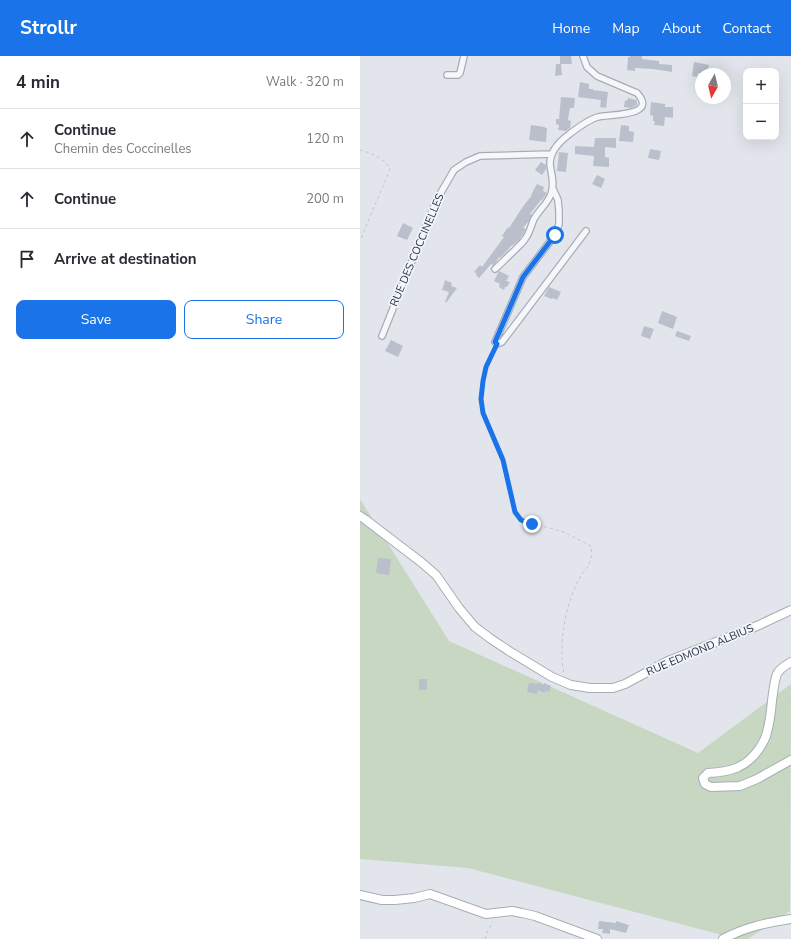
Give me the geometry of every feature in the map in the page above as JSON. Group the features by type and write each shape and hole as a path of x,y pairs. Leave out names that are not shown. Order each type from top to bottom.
{"main road":[{"name":"RUE EDMOND ALBIUS","path":"360,516 436,575 459,608 480,631 509,651 552,677 571,684 590,688 613,688 625,684 668,661 744,632 791,610"},
{"path":"791,662 784,666 778,673 774,688 767,733 764,742 754,756 746,763 732,770 708,773 703,778 705,784 711,787 740,786 757,779 791,760"},
{"path":"360,895 382,900 396,900 430,894 486,914 512,912 535,916 597,939"},
{"path":"723,939 746,928 791,919"}],"street":[{"path":"447,75 460,74 464,56"},
{"path":"495,269 525,240 534,220 551,196 553,181 550,163 554,148 565,137 581,125 598,117 631,113 639,110 642,105 642,98 637,93 597,76 587,67 583,56"},
{"name":"RUE DES COCCINELLES","path":"382,336 436,201 454,170 466,162 480,156 552,154"},
{"path":"496,343 523,277 555,235 559,224 559,211 558,200 553,188"},
{"path":"496,343 502,342 586,231"}],"path":[{"path":"360,150 376,156 390,166 390,168 360,240"},
{"path":"496,343 486,367 481,399 483,413 503,460 515,512 521,520 560,531 591,546 591,562 576,584 565,620 562,640 562,666 564,674 571,684"},
{"path":"485,939 487,932 498,913"}],"green space":[{"path":"360,499 449,641 698,753 791,684 790,911 748,939 737,939 468,868 360,859"}],"building":[{"path":"560,56 571,56 572,64 561,64 562,75 555,76 556,64 560,64"},
{"path":"642,56 642,59 659,61 659,64 672,65 672,72 635,68 635,71 627,70 628,57"},
{"path":"694,62 709,65 708,68 695,68 695,77 692,76"},
{"path":"580,82 589,84 589,89 608,92 606,108 600,107 601,100 578,97"},
{"path":"561,97 575,98 574,108 570,108 569,113 568,120 571,121 570,128 566,131 558,130 559,125 556,124 556,119 559,119"},
{"path":"628,98 636,100 637,105 631,108 624,107 625,100 627,101"},
{"path":"651,102 665,104 665,107 673,107 673,118 665,117 664,126 654,125 655,121 653,121 653,116 650,115"},
{"path":"531,125 547,128 546,142 529,140"},
{"path":"621,125 629,126 629,131 634,132 633,142 619,141"},
{"path":"595,138 616,138 616,148 605,147 605,157 609,158 609,167 593,166 594,156 575,154 575,146 594,147"},
{"path":"650,149 661,151 659,160 648,158"},
{"path":"559,152 568,153 566,172 557,171"},
{"path":"541,162 546,165 546,169 542,175 535,170"},
{"path":"597,175 605,179 601,188 592,184"},
{"path":"537,184 544,187 543,191 547,193 530,214 532,215 523,228 526,229 523,234 519,240 500,258 499,257 495,264 491,264 479,278 474,272 480,265 482,267 504,237 502,236 532,195"},
{"path":"403,223 413,228 407,240 397,236"},
{"path":"499,271 509,276 506,281 510,282 504,290 499,287 500,284 494,281"},
{"path":"445,280 452,283 451,286 457,288 446,303 445,302 449,292 442,290"},
{"path":"549,287 561,292 557,300 544,296"},
{"path":"662,311 677,317 673,329 658,323"},
{"path":"644,326 654,329 650,339 641,336"},
{"path":"677,331 691,336 689,341 675,336"},
{"path":"391,340 403,346 398,357 385,351"},
{"path":"378,558 391,559 389,575 376,573"},
{"path":"419,679 427,679 427,690 419,690"},
{"path":"529,683 539,683 544,685 544,683 551,686 549,692 545,691 545,693 538,690 537,694 527,692"},
{"path":"599,921 616,923 616,921 629,925 626,933 610,929 610,934 602,933 603,929 598,929"}],"route":[{"path":"532,524 521,520 515,512 503,460 483,413 481,399 486,367 497,344 495,342 523,277 555,235"}]}
